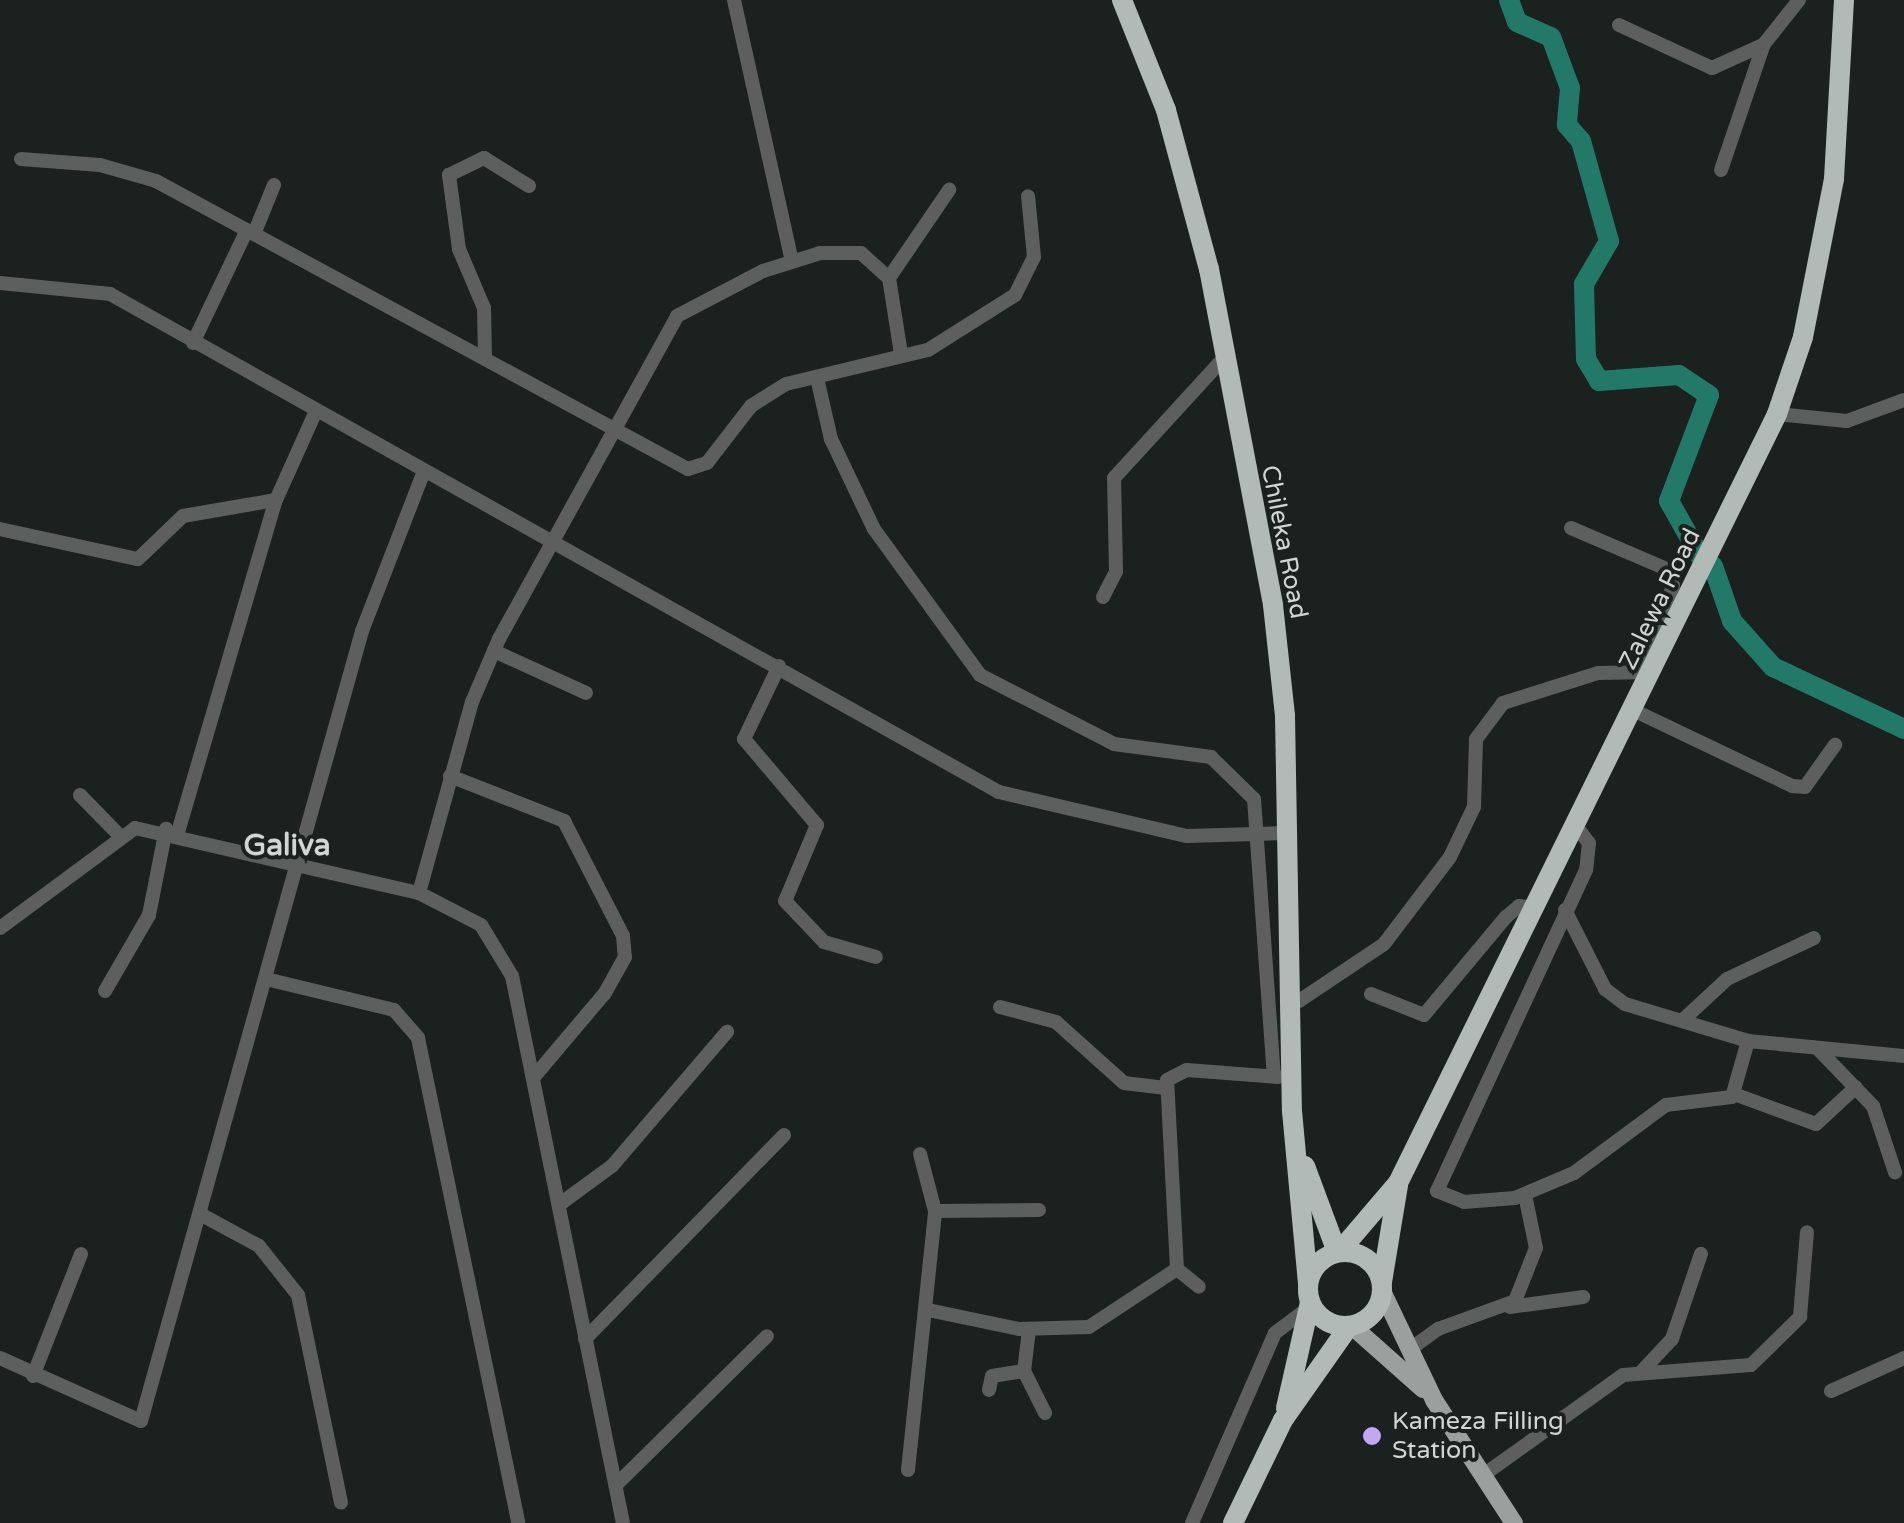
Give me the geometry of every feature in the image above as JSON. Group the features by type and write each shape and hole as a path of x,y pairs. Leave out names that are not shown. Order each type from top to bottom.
{"highway":[{"name":"Chileka Road","path":"1122,0 1166,110 1222,360 1280,652 1286,833 1282,1077 1292,1111 1308,1299"},
{"path":"1134,0 1218,268 1282,601 1295,718 1299,1001 1307,1181 1338,1252"},
{"name":"Zalewa Road","path":"1338,1252 1398,1182 1633,710 1646,671 1777,414 1803,337 1834,179 1844,0"},
{"name":"Zalewa Road","path":"1382,1287 1398,1182"},
{"path":"1233,1523 1283,1420 1350,1326 1373,1314 1382,1287 1370,1261 1338,1252"},
{"path":"1283,1420 1308,1299 1338,1252"},
{"path":"1308,1299 1326,1321 1350,1326"}],"main road":[{"path":"1382,1287 1434,1400 1514,1523"},
{"path":"1350,1326 1434,1400"}],"street":[{"path":"734,0 792,262"},
{"path":"1721,170 1764,44 1799,0"},
{"path":"1619,25 1712,68 1764,44"},
{"path":"485,359 484,308 459,249 449,174 484,158 530,186"},
{"path":"20,159 100,165 156,182 485,359 609,433 697,470 765,395 942,345 1025,284 1034,258 1028,196"},
{"path":"192,342 274,185"},
{"path":"888,278 949,190"},
{"path":"419,893 450,776 494,650 609,433 677,316 716,288 792,262 861,253 888,278 902,354"},
{"path":"0,284 110,294 424,471 550,547 779,666 1014,797 1187,836 1263,837 1286,833"},
{"path":"1104,597 1116,571 1114,478 1222,360"},
{"path":"816,378 830,439 874,529 980,676 1114,744 1226,764 1254,799 1263,837 1282,1077 1188,1070 1166,1088 1124,1084 1056,1022 1000,1007"},
{"path":"1777,414 1847,420 1904,400"},
{"path":"105,991 149,916 276,500 316,411"},
{"path":"0,1358 141,1421 362,631 424,471"},
{"path":"0,529 138,559 183,516 276,500"},
{"path":"1299,1001 1384,944 1450,857 1474,806 1476,740 1502,702 1598,673 1646,671 1673,586 1670,570 1571,528"},
{"path":"494,650 586,693"},
{"path":"779,666 744,738 816,825 785,901 824,942 876,957"},
{"path":"1633,710 1792,786 1805,787 1835,745"},
{"path":"450,776 564,821 623,936 626,958 605,993 533,1078"},
{"path":"80,795 119,835"},
{"path":"1576,826 1590,856 1435,1183 1464,1202 1525,1195 1599,1161 1666,1105 1734,1094 1816,1124 1856,1087"},
{"path":"0,928 119,835 172,831 296,866 419,893 482,925 500,950 533,1078 618,1483 623,1523"},
{"path":"1371,994 1424,1015 1506,917 1519,906 1534,908"},
{"path":"1565,910 1615,999 1748,1041 1902,1052"},
{"path":"1684,1019 1728,979 1814,938"},
{"path":"266,979 394,1010 418,1038 518,1523"},
{"path":"560,1204 612,1166 726,1032"},
{"path":"1734,1094 1748,1041"},
{"path":"1817,1048 1873,1106 1895,1172"},
{"path":"1166,1088 1181,1269 1199,1287"},
{"path":"585,1340 784,1135"},
{"path":"908,1470 916,1330 928,1310 935,1210 920,1154"},
{"path":"1510,1307 1535,1254 1525,1195"},
{"path":"935,1210 1039,1210"},
{"path":"200,1214 260,1246 298,1295 341,1504"},
{"path":"1482,1476 1604,1384 1643,1370 1730,1370 1788,1336 1805,1298 1806,1232"},
{"path":"33,1376 81,1254"},
{"path":"1643,1370 1672,1339 1701,1254"},
{"path":"928,1310 1029,1330 1100,1324 1181,1269 1207,1270"},
{"path":"1409,1350 1438,1329 1510,1307 1583,1296"},
{"path":"1192,1523 1275,1333 1308,1299"},
{"path":"1029,1330 1024,1371 1045,1414"},
{"path":"618,1483 768,1336"},
{"path":"1831,1391 1904,1358"},
{"path":"990,1390 992,1376 1024,1371"}],"waterway":[{"path":"1509,0 1517,22 1551,37 1570,88 1567,125 1581,141 1609,241 1584,284 1586,359 1599,381 1679,375 1709,395 1669,501 1700,556"},
{"path":"1713,566 1732,621 1773,667 1904,729"}],"place":[{"name":"Kameza Filling Station","path":"1372,1436"}],"district":[{"name":"Galiva","path":"287,846"}]}
